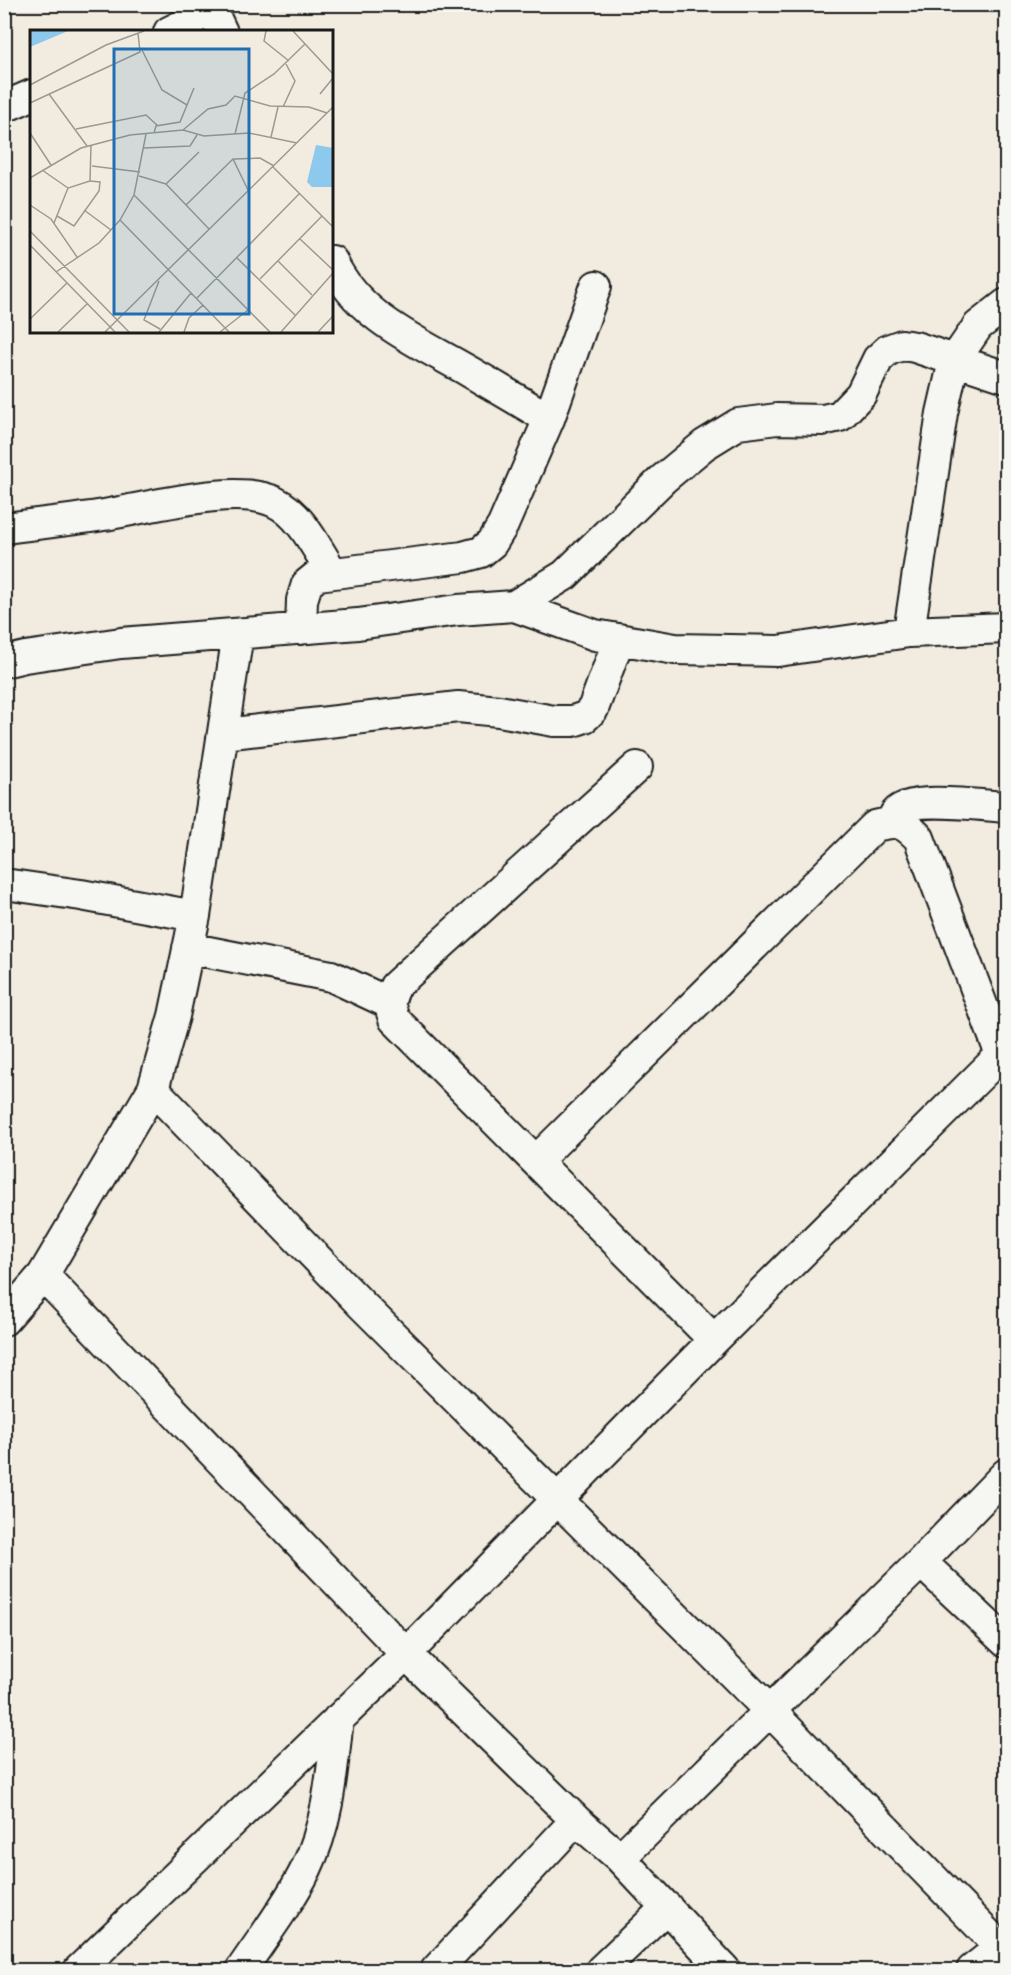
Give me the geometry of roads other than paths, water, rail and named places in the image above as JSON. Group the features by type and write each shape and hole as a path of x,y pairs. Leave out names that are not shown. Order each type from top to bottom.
{"street":[{"path":"173,30 193,20 208,4 221,30"},
{"path":"4,108 30,96"},
{"path":"333,264 358,300 390,326 549,419"},
{"path":"301,629 302,600 307,584 318,575 463,556 482,552 492,543 503,525 549,419 596,286"},
{"path":"909,632 942,413 954,361 978,326 1006,304"},
{"path":"514,606 565,575 663,479 704,445 738,424 777,419 823,420 840,416 861,394 878,359 888,350 902,345 915,347 1006,377"},
{"path":"4,528 243,494 274,501 294,514 332,572"},
{"path":"4,662 121,643 358,624 458,610 514,606 595,635 675,649 778,651 909,632 1006,628"},
{"path":"4,1320 43,1275 153,1089 174,1016 195,916 238,634"},
{"path":"224,734 458,707 499,711 554,721 573,721 585,717 593,709 619,639"},
{"path":"637,767 395,987 389,1003 394,1019 714,1340"},
{"path":"892,822 896,813 906,806 924,802 1006,807"},
{"path":"79,1971 406,1654 714,1340 1004,1053 920,838 906,825 892,822 875,826 537,1160"},
{"path":"4,884 81,895 195,916"},
{"path":"188,948 331,976 389,1003"},
{"path":"153,1089 362,1305 559,1499 1004,1950 972,1971"},
{"path":"43,1275 406,1654 576,1820 620,1858 725,1971"},
{"path":"620,1858 921,1562 1006,1474"},
{"path":"921,1562 1006,1642"},
{"path":"241,1971 306,1869 321,1831 330,1791 338,1719"},
{"path":"436,1971 576,1820"},
{"path":"601,1971 667,1907"}]}
